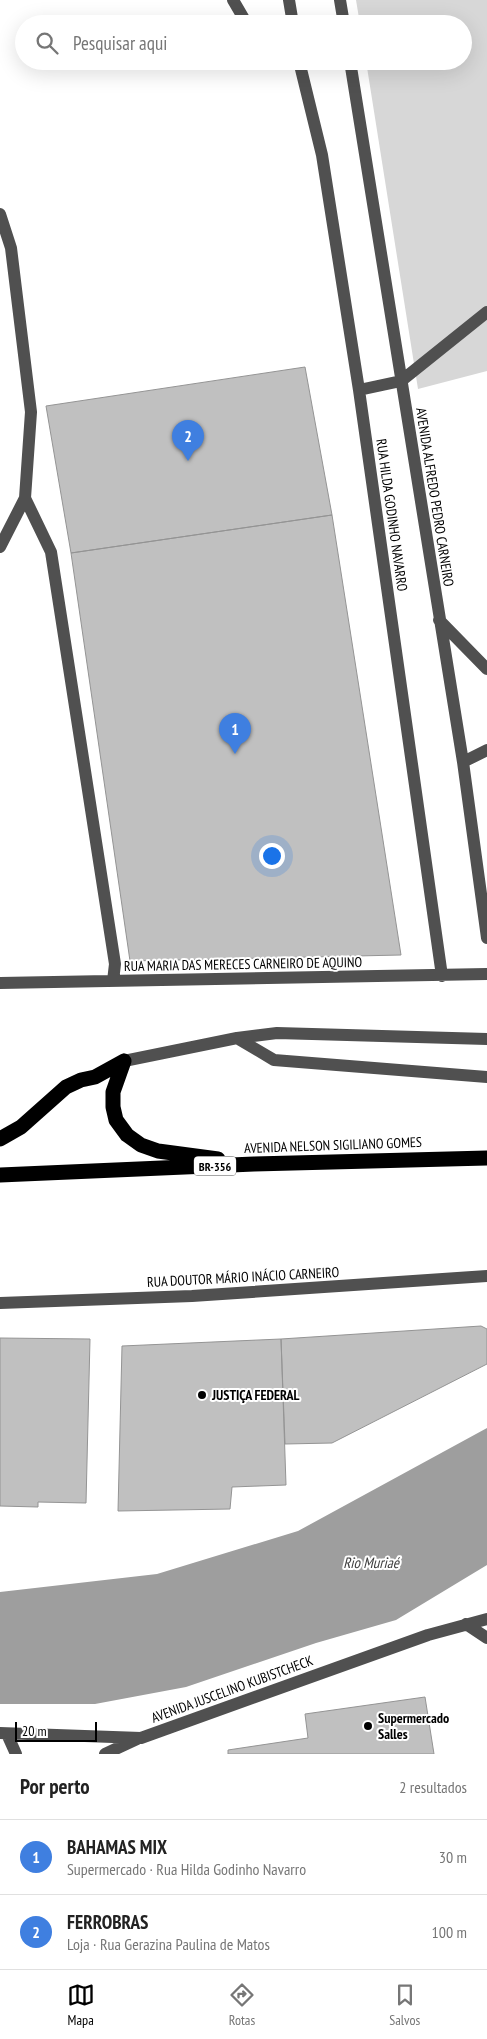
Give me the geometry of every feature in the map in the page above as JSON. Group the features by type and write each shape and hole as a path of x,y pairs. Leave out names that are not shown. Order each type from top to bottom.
{"highway":[{"path":"0,1139 21,1126 66,1087 94,1077 124,1061"},
{"path":"124,1061 113,1092 113,1107 116,1120 127,1135 141,1145 158,1151 254,1164"},
{"name":"AVENIDA NELSON SIGILIANO GOMES","path":"0,1175 254,1164 487,1158"}],"street":[{"path":"233,0 242,15"},
{"path":"289,0 292,15"},
{"path":"340,0 342,15"},
{"name":"RUA HILDA GODINHO NAVARRO","path":"301,70 322,155 359,390 442,976"},
{"name":"AVENIDA ALFREDO PEDRO CARNEIRO","path":"351,70 463,762 487,938"},
{"path":"0,214 11,248 31,412 26,498 0,547"},
{"path":"359,390 401,381 487,312"},
{"path":"26,498 51,552 115,964 113,981"},
{"path":"439,620 487,669"},
{"path":"463,762 487,750"},
{"name":"RUA MARIA DAS MERECES CARNEIRO DE AQUINO","path":"0,983 487,974"},
{"path":"124,1061 237,1038 277,1033 487,1039"},
{"path":"237,1038 274,1060 487,1077"},
{"name":"RUA DOUTOR MÁRIO INÁCIO CARNEIRO","path":"0,1303 192,1296 487,1276"},
{"name":"AVENIDA JUSCELINO KUBISTCHECK","path":"3,1733 140,1738 428,1635 487,1619"},
{"path":"466,1624 487,1638"},
{"path":"3,1733 16,1754"},
{"path":"106,1754 140,1738"}],"shaded area":[{"path":"356,0 487,0 487,371 418,389 367,70 472,70 472,15 358,15"}],"water":[{"name":"Rio Muriaé","path":"487,1428 487,1565 396,1620 316,1643 186,1687 95,1704 0,1704 0,1592 157,1574 298,1531"}],"building":[{"path":"305,367 332,515 71,553 46,406"},
{"path":"332,515 401,955 130,961 71,553"},
{"path":"481,1326 487,1329 487,1364 332,1443 285,1444 281,1339"},
{"path":"0,1338 90,1339 86,1503 38,1502 38,1507 0,1506"},
{"name":"JUSTIÇA FEDERAL","path":"281,1339 286,1485 232,1487 230,1509 118,1511 122,1346"},
{"name":"Supermercado Salles","path":"425,1697 434,1754 228,1754 228,1750 308,1738 305,1714"}],"place":[{"name":"FERROBRAS","path":"188,461"},
{"name":"BAHAMAS MIX","path":"235,754"},
{"name":"JUSTIÇA FEDERAL","path":"202,1395"},
{"name":"Supermercado Salles","path":"368,1726"}]}
